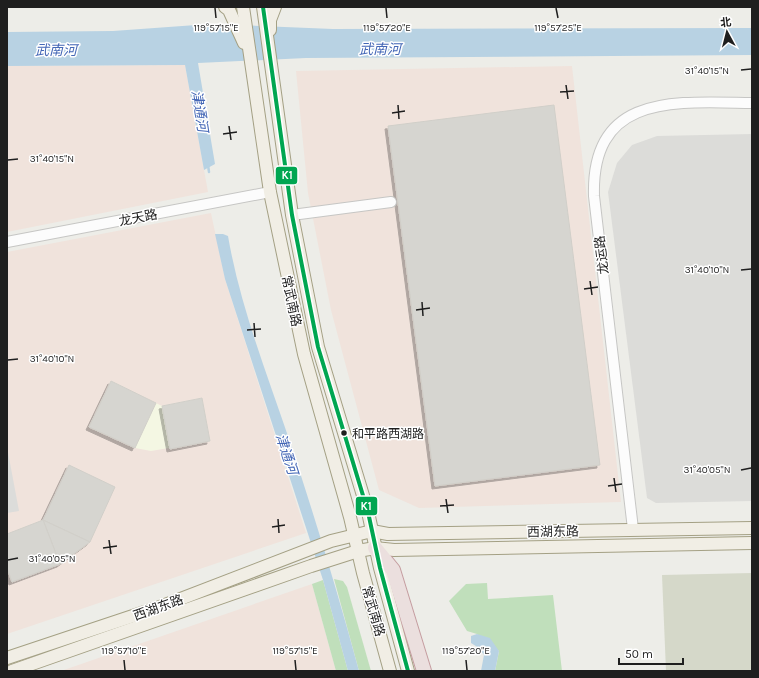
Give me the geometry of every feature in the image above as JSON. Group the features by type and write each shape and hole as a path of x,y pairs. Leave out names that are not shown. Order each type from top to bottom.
{"highway":[{"path":"375,548 393,570 424,671"}],"main road":[{"path":"225,7 241,15"},
{"path":"263,7 267,20"},
{"path":"267,20 275,7"},
{"name":"常武南路","path":"241,15 252,62 270,192 304,354 390,671"},
{"name":"常武南路","path":"267,20 271,63 292,215 318,347 368,512 375,548 408,671"},
{"name":"西湖东路","path":"7,658 157,608 308,550 354,535 372,531 388,534 752,528"},
{"name":"西湖东路","path":"12,671 311,566 358,551 375,548 394,550 752,543"}],"street":[{"name":"龙运路","path":"633,530 594,196 594,175 597,158 604,142 616,126 637,112 658,105 683,102 752,103"},
{"name":"龙天路","path":"7,242 270,192"},
{"path":"292,215 391,202"}],"shaded area":[{"path":"185,65 208,192 7,232 7,66"},
{"path":"572,66 621,502 419,508 379,490 331,310 308,193 296,71"},
{"path":"752,134 752,501 656,503 647,498 608,192 617,163 632,145 657,136"},
{"path":"211,213 225,279 306,533 7,634 7,252"},
{"path":"111,381 162,406 202,398 210,441 151,451 135,448 89,427"},
{"path":"7,447 19,511 7,513"},
{"path":"752,573 752,671 666,671 662,575"},
{"path":"312,584 336,671 61,671"}],"green space":[{"path":"334,579 343,581 347,587 371,671 359,671"},
{"path":"323,580 348,671 336,671 312,584"},
{"path":"487,583 488,599 553,595 562,671 495,671 499,651 477,634 467,631 449,601 466,584"}],"water":[{"name":"武南河","path":"210,24 333,29 752,28 752,55 306,58 198,63 215,164 204,170 185,65 7,66 7,32 113,31"},
{"path":"215,234 223,234 228,236 233,262 247,314 290,442 335,584 359,671 348,671 323,580 225,279"},
{"path":"477,634 490,638 499,651 495,671 481,671 484,655 479,648 471,643 471,636"}],"building":[{"path":"554,105 600,465 435,486 388,126"},
{"path":"111,381 156,403 135,448 89,427"},
{"path":"202,398 210,441 170,449 162,406"},
{"path":"69,465 115,487 90,542 43,520"},
{"path":"43,520 90,542 60,564"},
{"path":"43,520 60,564 12,582 7,568 7,534"}],"waterway":[{"name":"津通河","path":"208,165 209,172"}],"transit line":[{"name":"K1","path":"263,7 292,215 318,347 368,512 380,568 408,671"}],"place":[{"name":"和平路西湖路","path":"344,433"}]}
